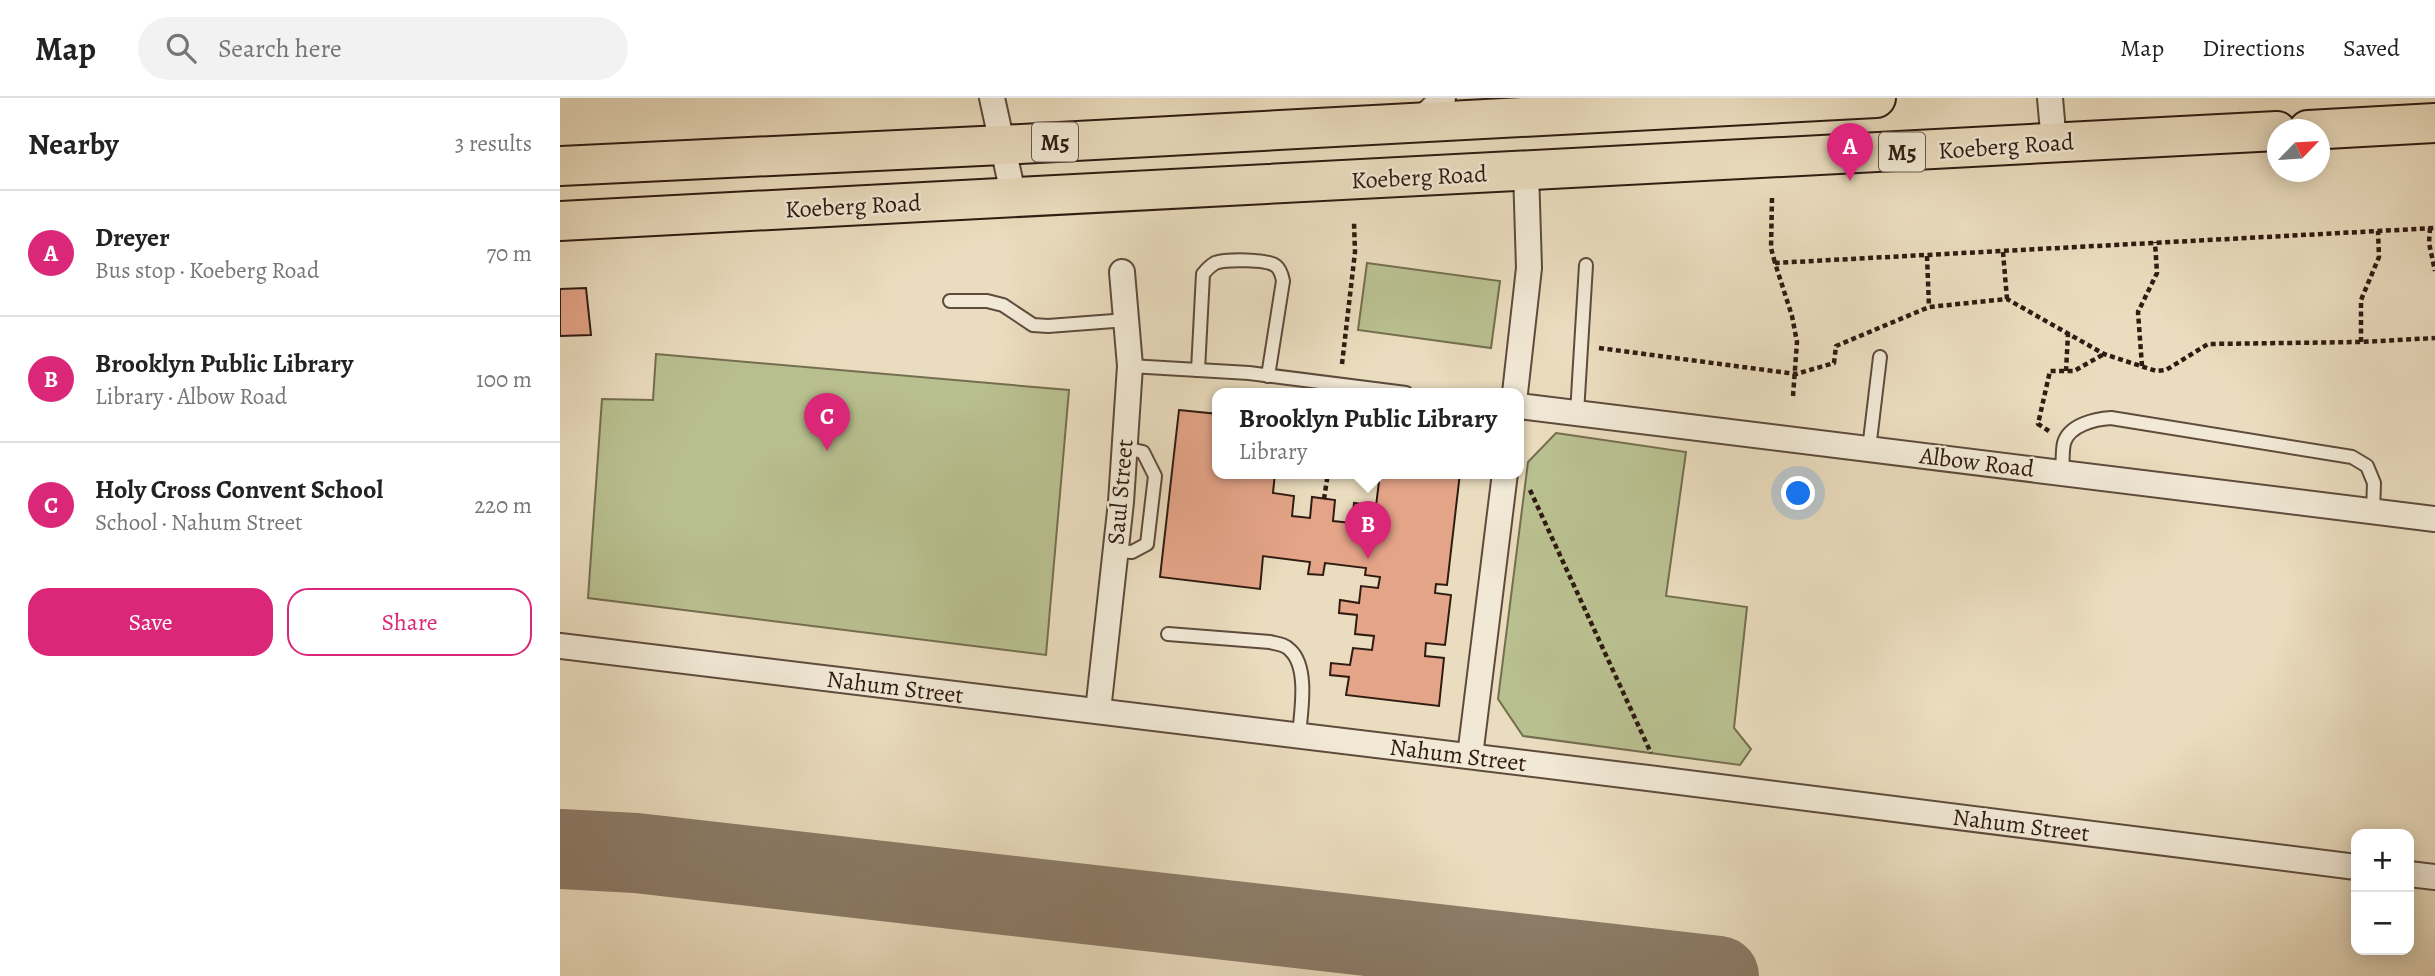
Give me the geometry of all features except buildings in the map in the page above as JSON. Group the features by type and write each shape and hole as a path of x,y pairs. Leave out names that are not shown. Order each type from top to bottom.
{"main road":[{"name":"M5","path":"560,166 1412,123 1503,108 1876,98"},
{"path":"2330,129 2435,123"},
{"name":"Koeberg Road","path":"560,221 2267,132"}],"street":[{"path":"992,98 1014,198"},
{"path":"1412,123 1429,112 1443,98"},
{"path":"2050,98 2054,143"},
{"path":"1516,388 1529,268 1526,172"},
{"name":"Saul Street","path":"1098,711 1115,551 1130,366 1122,272"},
{"name":"Albow Road","path":"1524,407 2435,519"},
{"path":"1470,756 1516,479"},
{"name":"Nahum Street","path":"560,646 2351,866"},
{"path":"2414,875 2435,877"}],"lane":[{"path":"1198,370 1203,274 1217,262 1267,262 1276,265 1282,273 1283,281 1268,376"},
{"path":"1577,413 1586,265"},
{"path":"950,301 987,301 1003,305 1033,325 1127,320"},
{"path":"1869,449 1880,357"},
{"path":"1130,366 1268,376 1365,388"},
{"path":"2062,472 2064,441 2077,428 2093,420 2111,418 2352,457 2367,466 2374,483 2373,511"},
{"path":"1168,634 1270,642 1284,645 1291,650 1301,671 1299,735"}],"path":[{"path":"1772,198 1771,248 1792,316 1797,342 1793,396"},
{"path":"1340,385 1355,252 1354,222"},
{"path":"1775,263 2432,228 2429,243 2435,271"},
{"path":"2361,342 2361,300 2379,257 2378,231"},
{"path":"2141,366 2138,312 2157,273 2155,243"},
{"path":"2003,252 2007,299"},
{"path":"1927,256 1929,307"},
{"path":"1615,350 1796,374 1835,363 1836,346 1929,307 2007,299 2104,354 2157,371 2166,370 2208,344 2435,338"},
{"path":"2066,371 2068,334"},
{"path":"2038,424 2050,371 2074,371 2104,354"},
{"path":"1324,499 1327,479"},
{"path":"1516,479 1651,753"}],"green space":[{"path":"1367,263 1500,281 1491,348 1358,330"},
{"path":"656,354 1069,390 1046,655 588,598 602,399 653,400"},
{"path":"1556,433 1686,452 1666,596 1747,607 1734,728 1751,749 1740,765 1523,736 1498,699 1528,462"}],"taxiway":[{"path":"560,849 636,853 1719,976"}],"place":[{"name":"Dreyer","path":"1850,181"},
{"name":"Holy Cross Convent School","path":"827,451"},
{"name":"Brooklyn Public Library","path":"1368,559"}]}
